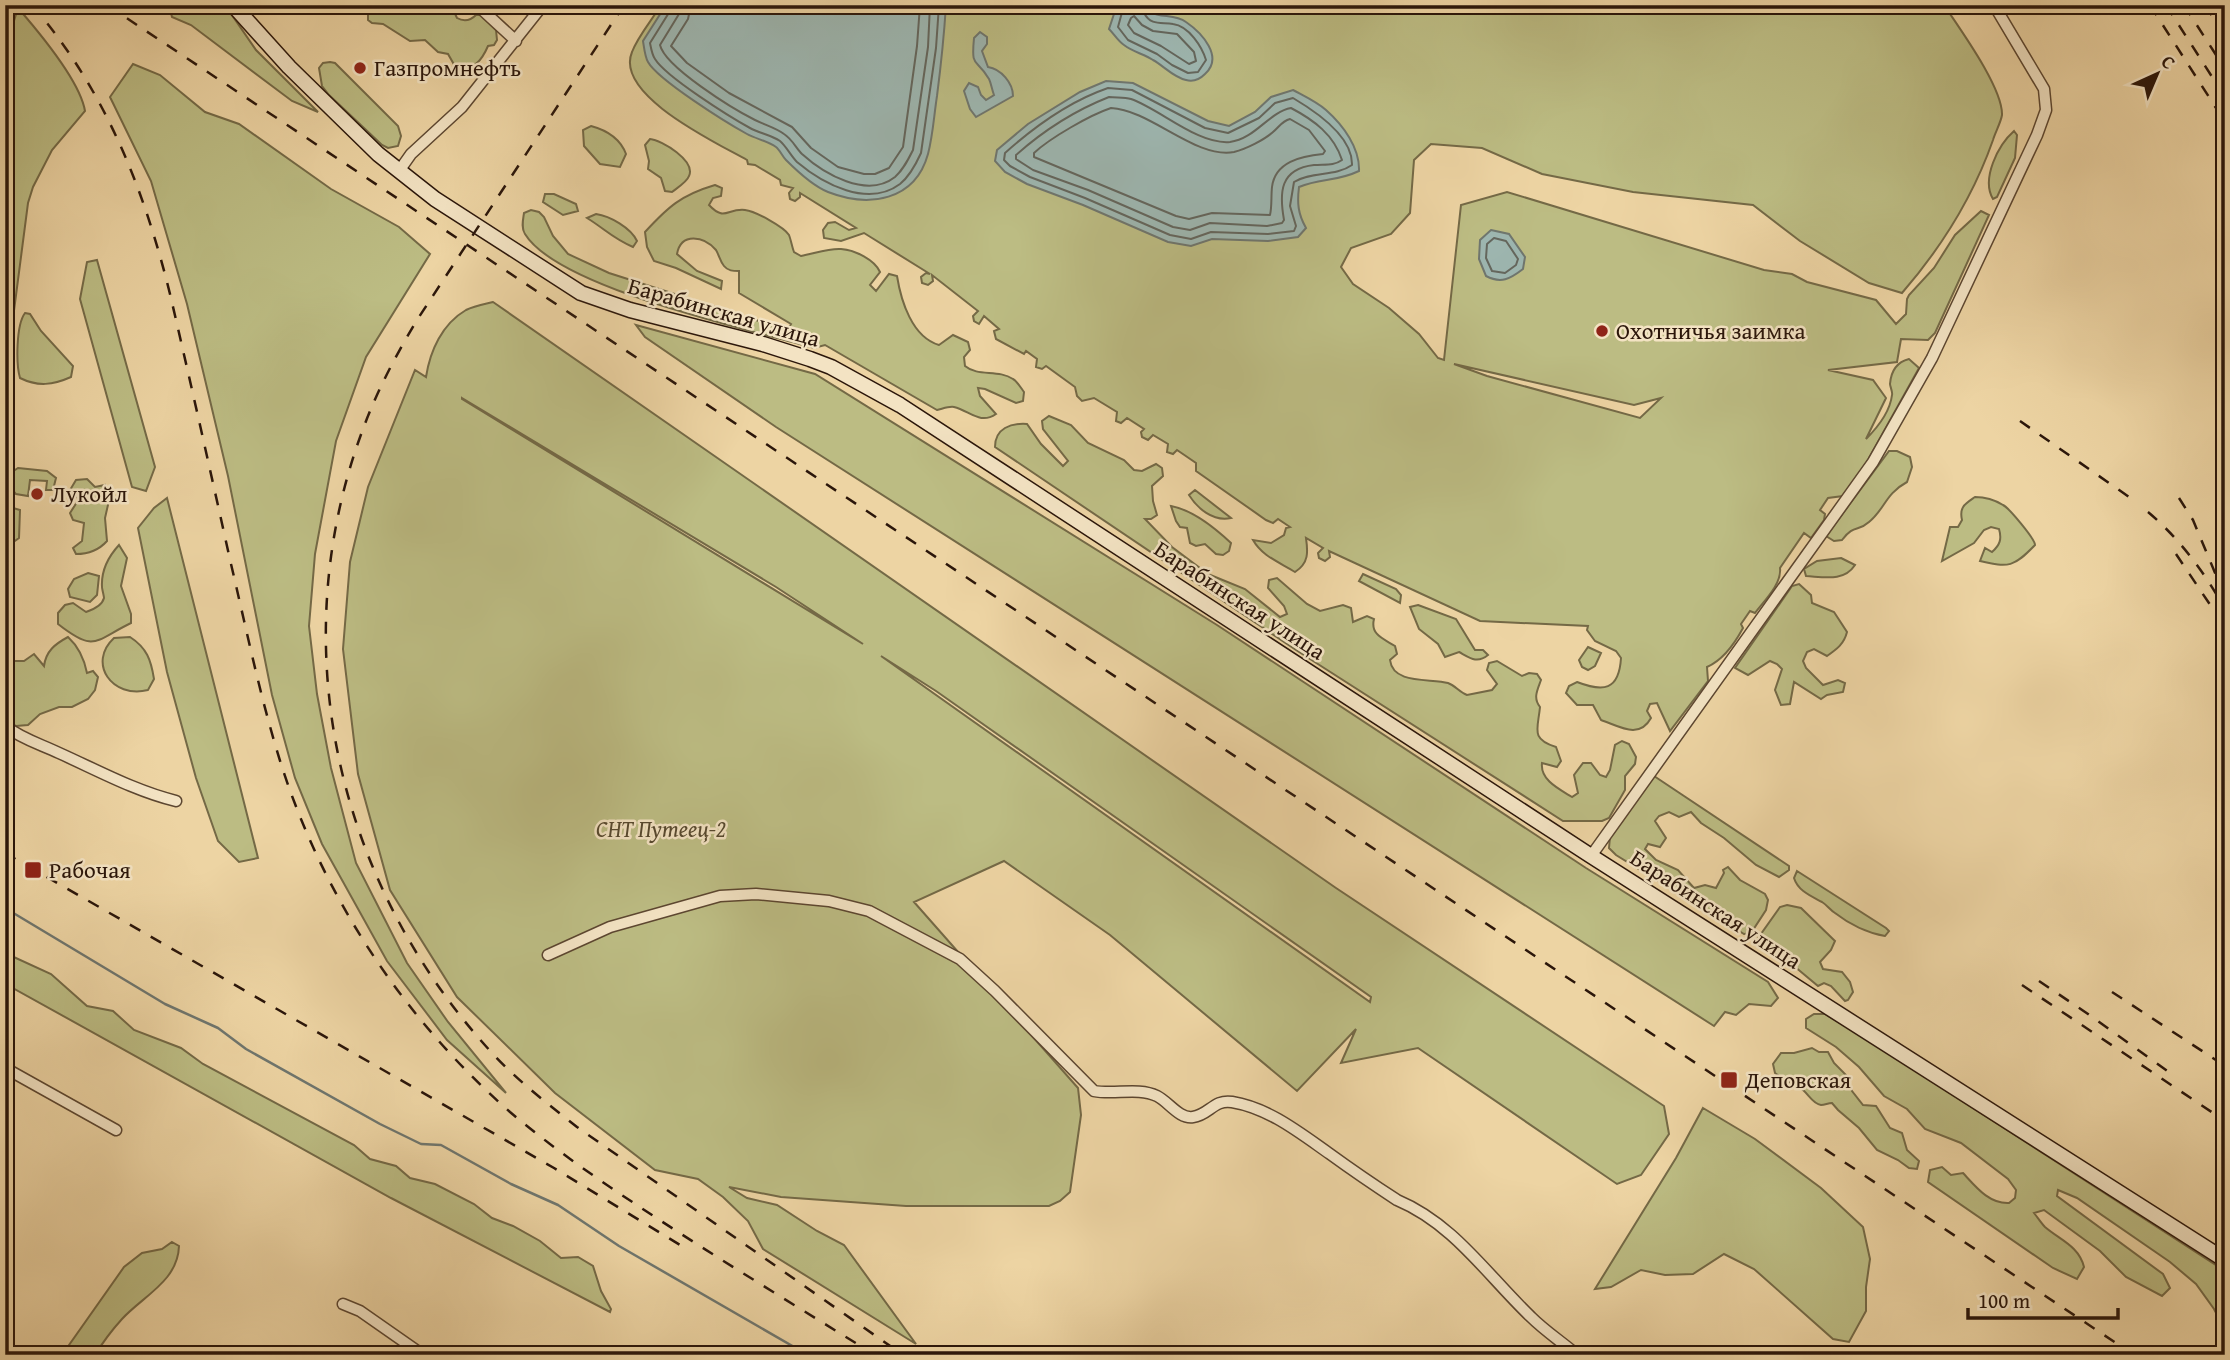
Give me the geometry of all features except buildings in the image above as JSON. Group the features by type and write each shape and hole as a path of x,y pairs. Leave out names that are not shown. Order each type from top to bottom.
{"main road":[{"name":"Барабинская улица","path":"233,5 322,101 399,171 446,206 581,293 630,310 763,344 810,359 831,367 900,405 1591,856 2225,1260"}],"street":[{"path":"477,5 516,41"},
{"path":"399,171 411,154 462,107 543,5"},
{"path":"1591,856 1873,463 1936,351 2038,135 2046,110 2044,89 1994,5"},
{"path":"5,726 20,737"},
{"path":"5,735 20,737 50,749 150,795 176,801"},
{"path":"548,955 610,928 720,896 755,894 829,901 869,911 960,960 995,991 1094,1091 1139,1092 1157,1096 1182,1115 1193,1117 1222,1101 1234,1102 1265,1112 1288,1125 1397,1200 1416,1208 1443,1226 1533,1320 1577,1355"},
{"path":"5,1068 116,1130"},
{"path":"343,1304 360,1311 423,1355"}],"green space":[{"path":"169,5 225,5 256,50 318,112 292,101 191,25 172,17"},
{"path":"368,5 451,5 460,19 467,20 481,15 496,30 497,40 494,45 488,46 483,56 472,66 456,68 448,54 438,52 425,40 410,41 383,24 372,23 368,20"},
{"path":"661,5 1944,5 1970,43 1996,90 2002,115 1966,202 1943,240 1902,293 1869,283 1800,241 1753,205 1633,192 1542,174 1482,148 1431,144 1414,160 1410,213 1391,234 1351,248 1341,267 1353,284 1389,308 1419,334 1438,358 1444,360 1461,205 1507,192 1764,270 1792,274 1807,282 1876,300 1896,324 1906,314 1909,295 1934,268 1955,235 1981,211 1989,215 1935,333 1928,340 1901,339 1897,362 1828,370 1873,380 1886,398 1866,439 1879,425 1889,407 1892,394 1890,384 1895,368 1909,359 1919,368 1864,467 1843,496 1828,498 1820,510 1825,514 1824,520 1811,538 1804,533 1780,568 1772,592 1755,613 1750,611 1741,624 1743,628 1728,650 1707,667 1708,681 1670,731 1657,703 1650,704 1647,711 1651,718 1646,725 1628,730 1601,720 1593,705 1577,705 1566,693 1569,686 1577,682 1602,688 1608,686 1613,683 1620,669 1621,658 1616,651 1595,641 1587,630 1588,626 1480,621 1329,551 1330,557 1325,561 1319,558 1318,553 1323,548 1306,538 1306,557 1303,565 1295,572 1266,555 1253,540 1271,543 1284,535 1286,528 1290,527 1278,519 1273,523 1266,520 1196,471 1196,463 1177,450 1173,454 1167,452 1168,444 1153,435 1148,440 1142,437 1141,432 1144,429 1127,418 1121,423 1116,421 1117,412 1094,398 1082,401 1077,396 1075,387 1046,366 1042,369 1036,367 1037,359 1026,351 1024,354 996,339 994,331 999,329 984,316 979,324 974,321 973,316 978,311 932,275 933,281 928,285 922,283 921,277 926,273 930,274 864,233 841,241 824,238 823,230 828,223 835,222 849,230 856,228 800,193 800,197 795,201 790,199 789,193 793,188 781,185 780,180 693,130 653,101 638,85 631,68 632,52","holes":["1454,364 1634,405 1661,398 1640,418 1487,376"]},
{"path":"18,8 67,71 82,99 85,111 52,150 28,203 5,391 5,52 10,25 13,24"},
{"path":"323,63 335,63 398,126 401,136 398,146 388,148 382,145 329,95 322,86 319,68"},
{"path":"133,64 160,75 205,112 239,124 331,189 399,227 430,254 366,357 336,441 315,554 309,626 317,694 331,768 356,863 407,963 448,1022 506,1093 447,1040 387,961 322,844 295,778 272,695 228,476 187,304 151,181 110,97"},
{"path":"591,126 607,132 620,143 626,154 620,167 600,164 584,146 583,130"},
{"path":"2014,131 2017,135 2015,158 1997,197 1993,199 1990,172 1997,153"},
{"path":"650,139 677,152 688,164 688,178 672,192 665,191 661,178 648,169 645,145"},
{"path":"715,185 722,188 721,196 713,198 709,205 714,210 723,214 745,210 769,220 789,235 794,252 801,256 836,249 858,254 874,263 880,272 870,285 876,291 889,274 897,276 909,317 922,334 939,345 953,335 968,342 970,350 964,357 965,366 1013,379 1024,392 1023,401 1016,403 978,388 980,396 996,414 980,418 954,407 937,410 825,345 814,348 658,305 575,272 544,254 523,229 524,213 531,210 539,212 553,236 568,254 609,273 787,330 791,324 739,293 739,271 726,268 711,245 699,239 688,239 679,247 677,254 697,271 722,281 721,289 654,261 647,247 645,232 661,216 684,198"},
{"path":"545,194 554,194 576,204 578,211 563,215 543,202"},
{"path":"596,214 625,227 637,241 633,247 587,218"},
{"path":"97,260 155,467 146,491 132,487 80,299 87,262"},
{"name":"СНТ Путеец-2","path":"493,302 1336,888 1664,1106 1669,1134 1641,1175 1617,1184 1418,1048 1341,1063 1356,1029 1297,1091 1110,935 1004,861 914,902 1078,1088 1081,1115 1070,1192 1049,1206 906,1206 781,1197 729,1187 747,1198 777,1205 844,1245 916,1344 763,1249 748,1221 723,1197 698,1179 655,1170 555,1093 457,997 390,890 358,774 343,649 350,562 368,487 415,370 426,377 438,339 450,323 466,310","holes":["462,399 776,587 863,644","881,656 936,691 1371,997 1370,1002"]},
{"path":"25,313 30,314 41,331 73,366 71,377 46,384 20,378 18,345 20,326"},
{"path":"636,325 815,374 1217,625 1586,868 1768,982 1778,998 1771,1006 1749,1004 1736,1015 1725,1012 1714,1026 776,427 645,337"},
{"path":"1049,416 1071,425 1088,443 1124,460 1134,470 1142,471 1156,464 1162,468 1163,476 1152,486 1157,515 1145,519 1172,547 1208,574 1245,589 1280,617 1287,614 1284,606 1268,588 1269,580 1277,578 1307,604 1320,611 1343,605 1351,608 1353,622 1367,616 1374,619 1376,633 1395,646 1397,654 1390,660 1393,668 1405,677 1448,683 1467,695 1492,690 1497,684 1487,670 1489,663 1497,661 1522,676 1537,674 1541,680 1536,694 1540,707 1537,727 1539,737 1556,747 1561,761 1557,767 1542,763 1544,774 1551,783 1572,797 1578,793 1574,775 1583,763 1591,763 1600,775 1606,777 1615,745 1622,741 1629,744 1636,757 1635,764 1625,776 1625,790 1609,818 1602,821 1563,821 1296,650 995,447 998,435 1005,428 1015,424 1027,424 1041,444 1063,466 1068,461 1043,429 1042,421"},
{"path":"1889,451 1897,451 1910,457 1912,467 1907,482 1894,491 1865,525 1850,532 1842,540 1834,541 1826,536"},
{"path":"18,468 47,471 56,478 53,490 46,490 47,481 30,480 28,496 16,494 8,484 9,474"},
{"path":"87,479 95,487 105,485 110,496 105,518 107,541 93,551 76,554 73,548 82,541 84,523 73,520 70,513 79,499 70,490 76,480"},
{"path":"1195,490 1231,518 1218,518 1201,509 1189,495"},
{"path":"1975,497 2000,503 2016,517 2035,545 2022,558 2005,565 1980,561 1985,548 1992,552 2000,542 1999,529 1991,527 1984,530 1974,543 1942,561 1950,527 1958,527 1964,506"},
{"path":"167,498 258,858 239,862 218,841 196,778 167,672 138,528 154,508"},
{"path":"1171,506 1187,511 1211,526 1231,543 1229,551 1223,555 1216,554 1205,544 1196,546 1190,543 1187,528 1180,527"},
{"path":"13,508 20,510 19,538 9,543 5,536 8,512"},
{"path":"119,545 127,558 121,586 131,614 131,623 95,641 80,639 58,624 58,613 65,605 73,603 86,612 101,603 104,598 104,569"},
{"path":"1841,558 1855,565 1845,574 1833,577 1806,576 1804,569 1817,561"},
{"path":"88,573 99,576 97,595 90,602 70,597 68,589 74,579"},
{"path":"1363,574 1396,589 1401,595 1400,603 1359,581"},
{"path":"1799,584 1811,595 1812,603 1834,612 1847,632 1840,646 1827,656 1814,649 1807,652 1803,661 1806,668 1823,685 1838,680 1845,683 1843,692 1821,699 1794,682 1790,704 1781,705 1775,690 1782,669 1777,664 1770,661 1748,675 1735,668 1792,586"},
{"path":"1418,605 1456,619 1475,650 1483,650 1488,655 1477,660 1459,652 1445,657 1438,644 1419,629 1410,607"},
{"path":"68,637 81,653 87,673 93,671 98,677 95,690 88,699 72,707 59,707 40,714 28,725 16,726 5,719 5,661 24,661 34,654 44,666 52,648"},
{"path":"130,637 150,660 154,679 148,690 124,689 107,677 103,668 106,648 114,638"},
{"path":"1588,647 1601,653 1595,666 1588,670 1582,667 1579,660"},
{"path":"1654,776 1789,866 1789,870 1779,877 1756,865 1701,823 1691,812 1679,817 1669,812 1655,821 1666,838 1660,847 1648,844 1645,849 1656,860 1678,870 1694,888 1705,885 1716,888 1723,870 1728,867 1740,880 1765,894 1768,900 1766,910 1751,933 1744,934 1616,855 1609,848 1610,837"},
{"path":"1797,871 1889,931 1885,936 1879,935 1840,917 1824,903 1805,893 1794,878"},
{"path":"1787,905 1801,908 1835,941 1820,962 1823,969 1842,972 1850,982 1853,992 1848,1000 1845,1001 1831,986 1824,983 1818,986 1782,956 1756,941 1780,907"},
{"path":"5,953 51,974 87,1006 113,1011 134,1030 181,1048 203,1064 354,1145 370,1159 396,1166 410,1178 435,1184 474,1204 492,1218 540,1241 561,1258 578,1257 593,1266 610,1312 391,1198 11,987 5,976"},
{"path":"1814,1014 1825,1014 1865,1038 2225,1271 2225,1330 2196,1284 2170,1262 2077,1198 2058,1190 2057,1196 2163,1274 2170,1288 2162,1296 2126,1277 2100,1251 2044,1210 2034,1213 2045,1227 2073,1249 2082,1260 2084,1267 2077,1279 2053,1268 1928,1182 1930,1170 1942,1167 1951,1175 1963,1173 1983,1194 1995,1201 2009,1203 2015,1198 2016,1190 2008,1179 1961,1143 1925,1129 1907,1109 1884,1096 1859,1067 1836,1047 1806,1028 1806,1019"},
{"path":"1812,1048 1819,1052 1828,1052 1846,1075 1852,1091 1863,1105 1876,1106 1890,1128 1902,1133 1907,1150 1919,1161 1917,1169 1909,1168 1877,1150 1859,1128 1832,1103 1818,1104 1803,1090 1775,1073 1773,1064 1781,1053"},
{"path":"1703,1108 1755,1139 1821,1188 1863,1227 1870,1259 1866,1311 1849,1342 1833,1339 1754,1269 1724,1254 1693,1274 1665,1275 1641,1270 1611,1287 1595,1289 1676,1158"},
{"path":"172,1242 179,1246 173,1269 158,1287 122,1319 95,1355 62,1355 124,1267 142,1253 162,1249"}],"water":[{"path":"666,5 946,5 932,132 922,170 913,182 889,197 844,197 817,186 790,164 776,147 724,121 654,70 647,60 643,41"},
{"path":"1117,5 1153,5 1150,12 1186,22 1204,39 1212,53 1210,67 1205,74 1191,81 1181,79 1120,42 1109,29"},
{"path":"980,32 987,37 987,44 982,51 988,67 1005,77 1013,96 976,117 964,91 969,83 978,87 986,100 994,95 989,79 974,59 974,38"},
{"path":"1106,81 1133,83 1208,121 1229,126 1255,112 1271,97 1293,90 1322,107 1338,123 1357,154 1359,171 1299,187 1299,208 1306,228 1298,237 1268,241 1212,239 1191,246 1168,242 1027,184 1005,172 995,161 997,150 1028,124 1080,92"},
{"path":"1491,230 1509,234 1525,257 1523,269 1505,279 1496,280 1486,276 1479,259 1480,240"}],"waterway":[{"path":"5,908 165,1004 218,1028 246,1049 380,1124 421,1144 441,1145 511,1184 558,1205 619,1246 808,1355"}],"railway":[{"path":"32,5 58,37 100,105 118,141 148,216 170,294 267,717 282,767 321,864 373,955 436,1038 472,1076 527,1126 634,1203 875,1355"},
{"path":"107,5 2134,1355"},
{"path":"624,5 417,320 387,373 363,429 339,511 327,594 327,678 339,760 362,839 395,916 439,988 493,1054 523,1083 577,1127 903,1355"},
{"path":"2150,5 2225,122"},
{"path":"2166,5 2225,97"},
{"path":"2184,5 2225,69"},
{"path":"2205,5 2225,36"},
{"path":"2020,421 2132,499"},
{"path":"2179,498 2193,520 2223,592"},
{"path":"2148,512 2191,557 2225,609"},
{"path":"2176,554 2225,627"},
{"path":"5,853 554,1168 680,1245"},
{"path":"2039,981 2170,1073"},
{"path":"2022,985 2225,1121"},
{"path":"2112,992 2225,1066"}],"place":[{"name":"Газпромнефть","path":"360,68"},
{"name":"Охотничья заимка","path":"1602,331"},
{"name":"Лукойл","path":"37,494"},
{"name":"Рабочая","path":"33,870"},
{"name":"Деповская","path":"1729,1080"}]}
